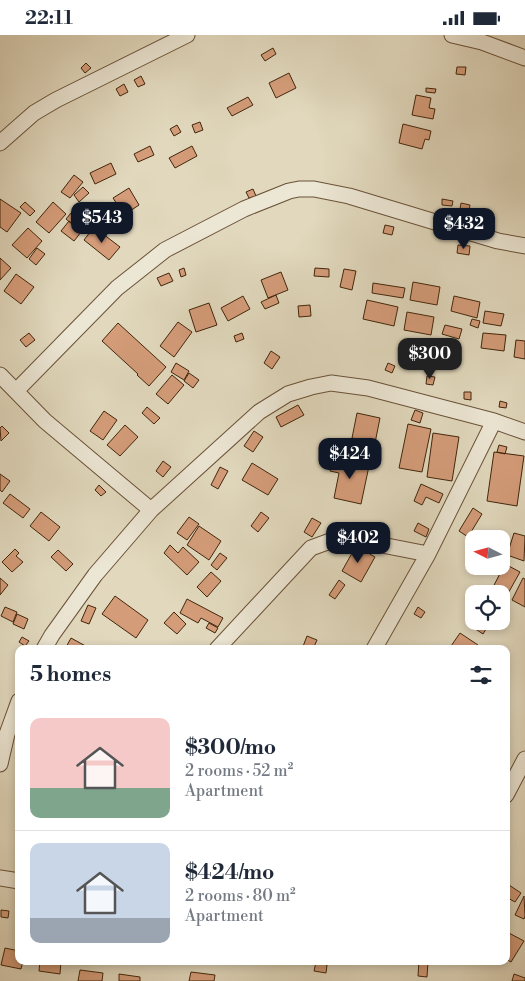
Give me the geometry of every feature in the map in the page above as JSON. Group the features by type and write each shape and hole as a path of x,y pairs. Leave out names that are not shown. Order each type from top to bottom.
{"street":[{"path":"0,143 34,113 56,100 187,35"},
{"path":"452,35 482,42 525,59"},
{"path":"16,391 117,288 165,250 244,209 289,191 314,189 349,196 498,241 525,246"},
{"path":"0,375 45,421 151,511"},
{"path":"46,645 95,575 151,511 259,412 288,394 331,383 368,389 494,421 525,432"},
{"path":"376,645 428,554 494,421"},
{"path":"220,645 311,548 341,537 428,554"},
{"path":"0,763 15,712"},
{"path":"510,787 525,759"},
{"path":"0,878 15,880"}],"building":[{"path":"273,48 276,54 265,61 261,55"},
{"path":"86,63 91,68 85,73 81,68"},
{"path":"457,67 466,67 465,75 456,74"},
{"path":"289,73 296,88 276,98 269,83"},
{"path":"141,76 145,84 138,87 134,80"},
{"path":"124,84 128,92 120,96 116,89"},
{"path":"426,88 436,89 435,93 426,92"},
{"path":"416,95 431,98 429,108 435,109 433,119 412,115"},
{"path":"248,97 253,105 232,116 227,108"},
{"path":"200,122 203,130 195,133 192,125"},
{"path":"403,124 431,131 429,140 425,139 422,149 399,143"},
{"path":"177,125 181,132 174,136 170,129"},
{"path":"150,146 154,155 138,162 134,154"},
{"path":"192,146 197,156 175,168 169,158"},
{"path":"111,163 116,174 95,184 90,173"},
{"path":"74,175 83,182 70,198 61,192"},
{"path":"83,187 89,193 79,202 74,195"},
{"path":"129,188 139,205 124,215 113,198"},
{"path":"253,189 256,196 249,198 246,192"},
{"path":"0,199 21,213 7,232 0,227"},
{"path":"442,199 453,201 452,206 442,205"},
{"path":"25,202 35,211 30,216 20,207"},
{"path":"53,202 66,214 49,233 36,222"},
{"path":"461,203 470,205 469,211 460,209"},
{"path":"71,213 78,219 73,225 66,219"},
{"path":"69,221 82,231 74,241 61,231"},
{"path":"385,225 394,227 392,235 383,233"},
{"path":"94,227 120,247 109,260 84,240"},
{"path":"28,228 42,241 27,258 12,245"},
{"path":"458,245 470,246 469,255 457,253"},
{"path":"37,248 45,254 36,265 29,259"},
{"path":"0,258 11,268 0,280"},
{"path":"184,268 186,275 181,277 179,270"},
{"path":"315,268 329,269 329,277 314,276"},
{"path":"344,269 356,271 352,290 340,287"},
{"path":"281,272 288,290 268,298 261,280"},
{"path":"169,273 173,281 161,286 157,278"},
{"path":"16,274 34,287 21,304 4,291"},
{"path":"413,282 440,287 437,305 410,300"},
{"path":"373,283 405,288 403,298 372,293"},
{"path":"276,295 279,303 265,309 261,302"},
{"path":"243,296 250,309 228,321 221,308"},
{"path":"454,296 480,302 477,318 451,311"},
{"path":"367,300 398,307 394,326 363,319"},
{"path":"209,303 217,325 196,332 189,310"},
{"path":"310,305 311,316 299,317 298,306"},
{"path":"485,311 504,314 501,326 483,323"},
{"path":"407,312 434,317 431,335 404,330"},
{"path":"472,319 480,321 478,328 470,325"},
{"path":"178,322 192,332 174,357 160,346"},
{"path":"118,323 166,367 149,386 102,341"},
{"path":"445,325 462,329 459,339 442,334"},
{"path":"29,333 35,340 26,347 20,340"},
{"path":"242,333 244,339 236,342 234,336"},
{"path":"483,333 506,335 504,351 481,348"},
{"path":"516,340 525,341 525,359 514,357"},
{"path":"271,351 280,357 272,369 264,363"},
{"path":"176,363 189,371 184,380 171,372"},
{"path":"388,363 395,366 392,373 385,370"},
{"path":"189,373 199,380 193,388 184,381"},
{"path":"172,375 184,385 168,404 156,394"},
{"path":"427,376 435,377 433,385 426,384"},
{"path":"464,392 471,392 471,400 464,399"},
{"path":"500,401 507,403 506,408 499,407"},
{"path":"298,405 304,415 281,427 276,417"},
{"path":"147,407 160,418 154,424 142,413"},
{"path":"415,410 423,413 420,423 411,420"},
{"path":"104,411 117,420 103,440 90,431"},
{"path":"357,413 380,418 375,443 352,438"},
{"path":"408,424 431,429 422,472 399,468"},
{"path":"125,425 138,437 120,456 107,445"},
{"path":"2,426 9,433 1,441 0,428"},
{"path":"254,431 263,437 253,452 244,446"},
{"path":"433,433 459,437 452,481 427,477"},
{"path":"499,445 507,447 505,454 497,452"},
{"path":"494,452 524,456 517,506 487,501"},
{"path":"333,458 369,466 361,504 334,498 339,473 330,471"},
{"path":"163,461 171,467 163,477 156,471"},
{"path":"252,463 278,479 268,495 242,480"},
{"path":"220,467 228,471 218,489 211,485"},
{"path":"0,474 10,481 2,492 0,490"},
{"path":"421,484 443,494 439,503 426,497 422,505 414,501"},
{"path":"99,485 106,492 101,496 95,490"},
{"path":"10,494 30,509 23,518 3,503"},
{"path":"473,508 482,514 472,530 465,530 465,535 459,531"},
{"path":"41,512 60,527 49,541 30,526"},
{"path":"261,512 269,518 258,532 251,526"},
{"path":"189,517 199,524 187,540 177,533"},
{"path":"312,518 321,523 312,537 304,532"},
{"path":"418,523 429,529 426,537 414,531"},
{"path":"199,526 221,541 209,560 187,545"},
{"path":"514,533 525,536 524,561 510,556 510,546"},
{"path":"170,545 178,553 183,547 199,562 187,575 164,553"},
{"path":"356,546 375,557 361,582 342,571"},
{"path":"15,549 19,553 16,556 23,562 12,572 2,562"},
{"path":"58,550 73,564 66,571 51,557"},
{"path":"220,553 227,558 217,570 211,565"},
{"path":"510,567 520,572 510,590 510,585 494,585 499,575 510,575"},
{"path":"211,572 221,581 207,597 197,587"},
{"path":"0,578 8,585 0,595"},
{"path":"523,578 525,579 525,607 512,600"},
{"path":"339,580 345,585 335,599 329,595"},
{"path":"115,596 148,620 136,638 102,614"},
{"path":"187,599 223,618 218,627 201,618 198,623 180,613"},
{"path":"88,605 96,608 89,624 81,621"},
{"path":"5,607 17,612 13,622 1,616"},
{"path":"418,607 425,612 421,618 414,614"},
{"path":"174,612 186,624 177,634 164,623"},
{"path":"17,614 28,619 24,629 13,624"},
{"path":"209,623 218,628 215,633 206,628"},
{"path":"477,630 485,630 483,634"},
{"path":"460,633 478,645 452,645"},
{"path":"307,636 317,640 315,645 304,645"},
{"path":"22,637 29,641 26,645 19,642"},
{"path":"71,638 84,645 67,645"},
{"path":"510,886 521,893 515,902 510,899"},
{"path":"524,896 525,916 524,919 515,915"},
{"path":"1,910 9,911 8,918 1,917"},
{"path":"510,934 524,941 510,961"},
{"path":"5,948 15,950 15,965 22,965 21,969 1,965"},
{"path":"40,965 61,965 60,974 39,971"},
{"path":"315,965 327,965 326,973 314,971"},
{"path":"419,965 428,965 427,977 418,976"},
{"path":"80,970 103,973 102,981 78,981"},
{"path":"191,972 215,975 214,981 189,981"},
{"path":"119,974 140,977 140,981 119,981"},
{"path":"514,974 525,978 525,981 512,981"}]}
